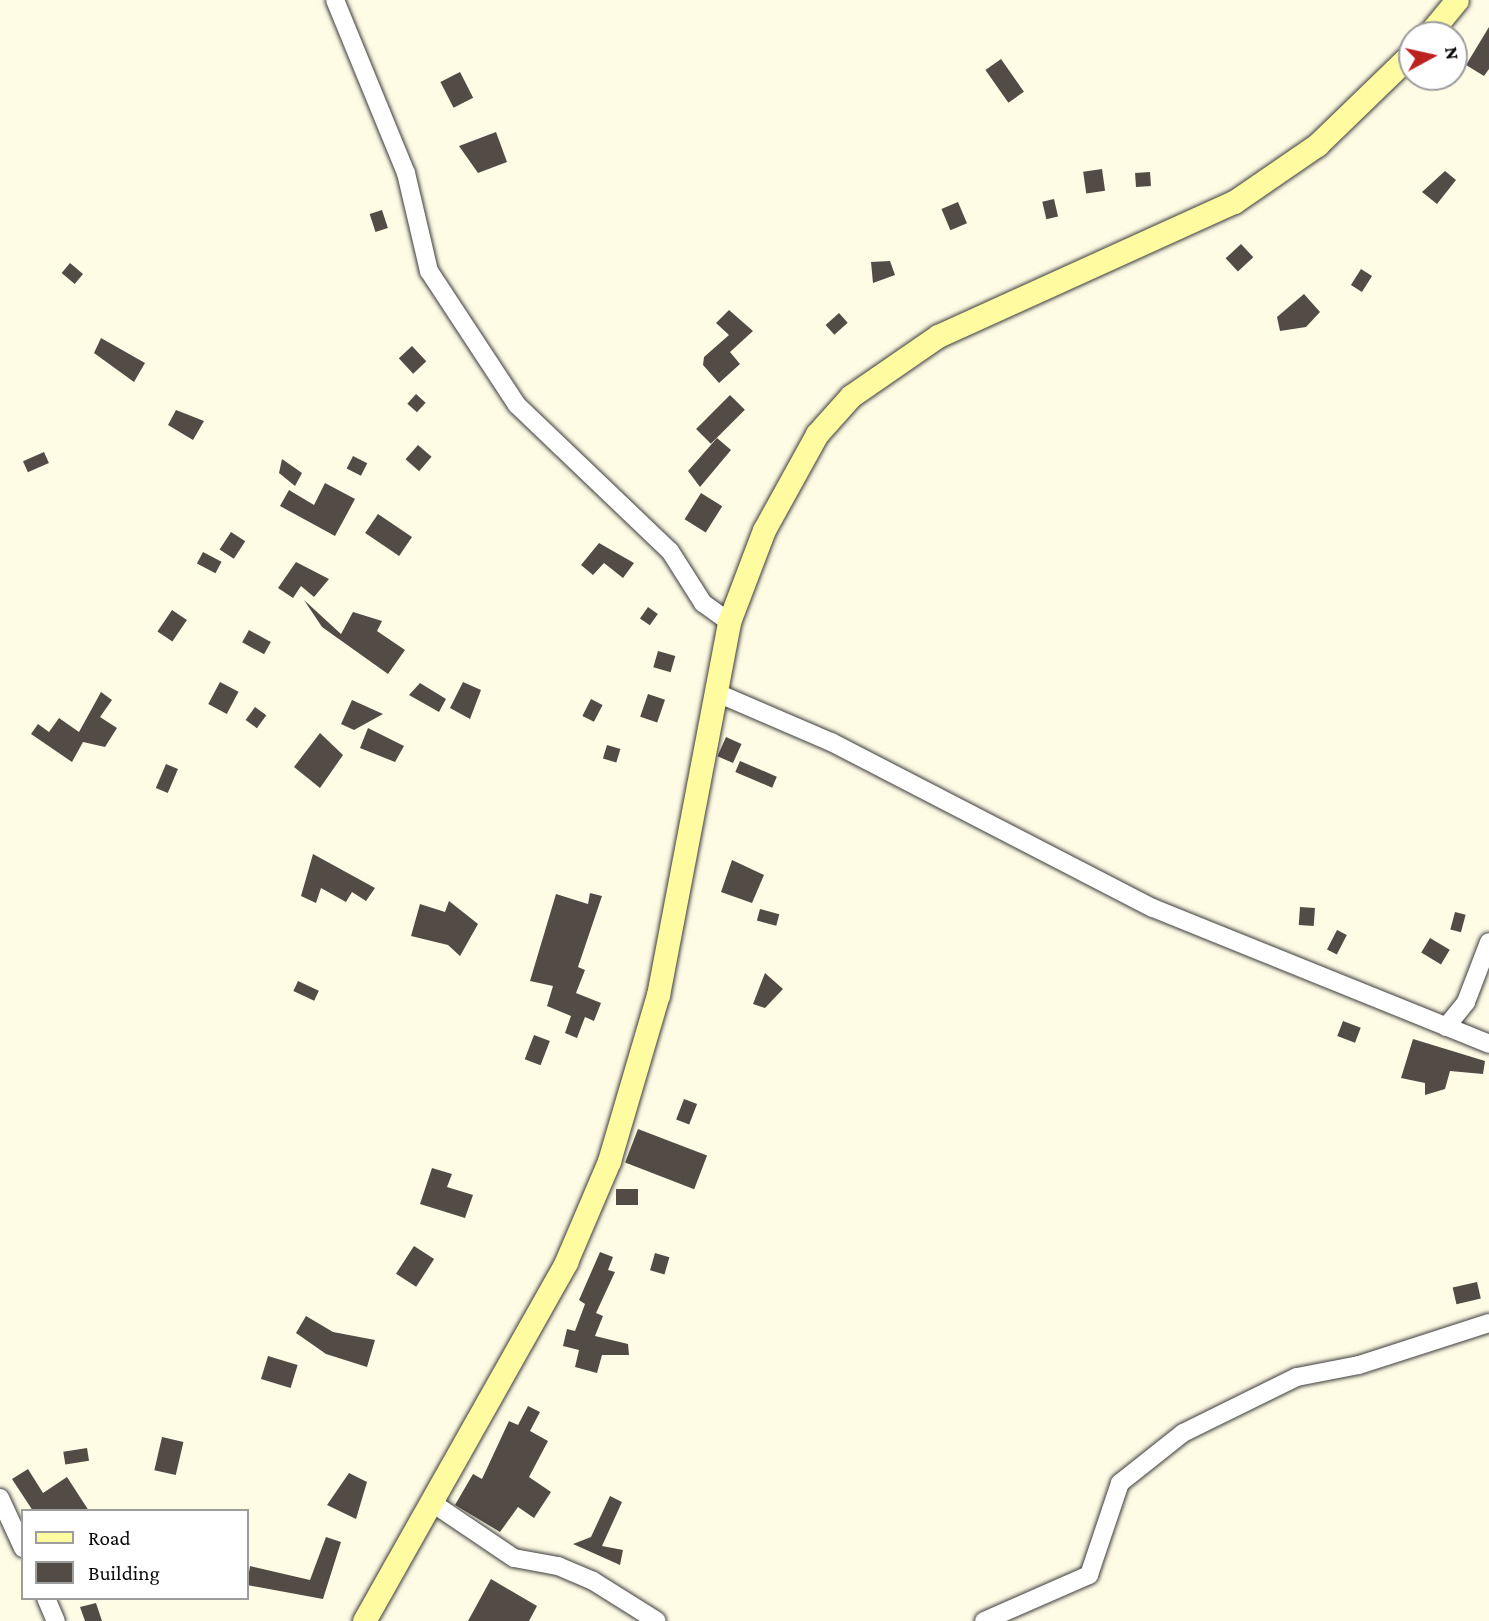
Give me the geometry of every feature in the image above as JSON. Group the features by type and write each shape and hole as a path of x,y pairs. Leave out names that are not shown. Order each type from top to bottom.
{"main road":[{"path":"1440,21 1457,0"},
{"path":"364,1621 566,1262 609,1161 659,995 729,622 787,482 851,396 938,335 1234,202 1317,145 1398,67"}],"street":[{"path":"335,0 406,173 429,271 517,405 670,551 702,603 729,622"},
{"path":"715,692 831,742 1153,908 1489,1044"},
{"path":"1446,1027 1466,1002 1489,943"},
{"path":"984,1621 1089,1575 1120,1483 1183,1433 1297,1377 1359,1365 1489,1323"},
{"path":"0,1497 21,1544"},
{"path":"431,1502 514,1559 558,1566 593,1581 657,1621"},
{"path":"47,1600 56,1621"}],"building":[{"path":"1489,27 1489,69 1484,76 1468,66 1468,62"},
{"path":"1001,59 1024,92 1008,103 985,70"},
{"path":"460,72 473,98 454,108 440,82"},
{"path":"496,132 507,162 478,173 459,146"},
{"path":"1102,169 1105,191 1086,193 1083,172"},
{"path":"1445,171 1456,180 1437,204 1422,192"},
{"path":"1150,172 1151,186 1136,187 1135,173"},
{"path":"1054,199 1058,217 1046,219 1042,202"},
{"path":"958,202 967,223 950,230 941,209"},
{"path":"382,210 388,228 376,232 370,214"},
{"path":"1241,244 1253,257 1238,271 1226,258"},
{"path":"890,261 895,275 873,283 871,262"},
{"path":"70,263 83,274 75,284 62,273"},
{"path":"1361,269 1372,276 1362,292 1351,285"},
{"path":"1304,294 1320,312 1306,327 1280,331 1277,317"},
{"path":"729,310 753,331 730,352 740,364 719,383 703,365 704,357 729,335 716,323"},
{"path":"839,313 848,323 834,335 826,325"},
{"path":"101,338 145,363 134,382 94,353"},
{"path":"412,346 426,361 413,374 399,358"},
{"path":"416,394 426,403 417,412 407,404"},
{"path":"730,395 745,410 711,444 696,429"},
{"path":"176,410 204,421 193,440 168,425"},
{"path":"717,438 731,450 700,487 688,471"},
{"path":"418,445 432,457 419,471 406,459"},
{"path":"44,452 49,463 28,472 23,461"},
{"path":"353,456 367,463 361,476 347,468"},
{"path":"282,459 302,473 295,486 279,473"},
{"path":"325,483 355,499 335,536 280,506 289,490 314,505"},
{"path":"701,493 722,506 706,533 685,519"},
{"path":"378,514 412,537 399,556 365,533"},
{"path":"231,532 245,541 234,559 220,550"},
{"path":"599,543 634,563 623,578 604,563 593,575 581,565"},
{"path":"203,552 222,562 215,573 197,563"},
{"path":"296,562 329,579 314,597 301,586 293,598 278,588"},
{"path":"304,600 341,634 353,612 382,621 377,631 405,650 388,674 322,627"},
{"path":"648,607 658,614 650,625 640,618"},
{"path":"172,610 187,620 172,642 157,632"},
{"path":"249,630 271,642 264,654 242,642"},
{"path":"658,651 675,656 671,672 653,667"},
{"path":"220,682 239,692 227,714 208,704"},
{"path":"463,682 481,690 470,719 450,708"},
{"path":"420,683 446,699 439,712 409,695"},
{"path":"101,692 112,700 100,717 117,728 105,747 83,742 72,762 31,734 38,724 49,732 59,718 79,732"},
{"path":"648,694 665,700 657,723 640,717"},
{"path":"591,699 603,705 594,722 582,716"},
{"path":"352,700 383,714 354,730 341,724"},
{"path":"255,707 266,715 257,728 246,720"},
{"path":"368,728 404,746 395,762 360,748"},
{"path":"320,733 343,755 320,788 294,767"},
{"path":"726,737 742,744 733,763 717,756"},
{"path":"607,745 620,749 616,762 603,758"},
{"path":"740,761 777,777 772,788 735,772"},
{"path":"166,764 178,769 168,793 156,788"},
{"path":"313,854 375,888 366,901 352,892 346,902 321,888 316,903 301,896"},
{"path":"732,860 764,875 752,903 721,892"},
{"path":"590,893 602,896 578,967 585,970 576,993 601,1003 594,1021 585,1017 577,1038 565,1033 571,1016 547,1006 553,986 530,981 556,894 588,904"},
{"path":"449,901 478,924 460,956 448,945 411,936 420,904 445,912"},
{"path":"1300,907 1315,908 1314,926 1299,925"},
{"path":"760,909 779,914 776,926 757,921"},
{"path":"1455,912 1466,915 1461,932 1450,929"},
{"path":"1337,930 1347,935 1337,955 1327,950"},
{"path":"1430,938 1450,950 1441,964 1421,953"},
{"path":"765,973 783,989 765,1008 753,1004"},
{"path":"298,981 319,991 314,1001 293,991"},
{"path":"1343,1021 1361,1028 1355,1043 1337,1036"},
{"path":"534,1035 550,1041 541,1065 525,1059"},
{"path":"1413,1039 1485,1061 1483,1074 1450,1071 1445,1089 1425,1095 1425,1083 1401,1078"},
{"path":"684,1099 697,1104 689,1125 676,1120"},
{"path":"638,1129 707,1156 694,1189 625,1163"},
{"path":"432,1168 452,1174 447,1187 473,1195 465,1218 420,1204"},
{"path":"616,1189 638,1189 638,1205 616,1205"},
{"path":"414,1246 434,1259 416,1287 396,1274"},
{"path":"600,1252 613,1257 608,1270 615,1272 596,1313 603,1316 595,1336 628,1344 629,1355 602,1355 597,1373 575,1367 579,1350 563,1346 567,1329 575,1331 585,1304 579,1300"},
{"path":"655,1253 669,1257 664,1274 650,1270"},
{"path":"1477,1282 1481,1299 1456,1304 1453,1288"},
{"path":"306,1316 333,1332 375,1340 367,1367 326,1354 296,1333"},
{"path":"268,1356 298,1365 291,1388 261,1379"},
{"path":"528,1406 540,1412 530,1431 548,1441 529,1477 551,1492 534,1518 518,1507 500,1532 455,1505 473,1474 482,1479 509,1421 518,1425"},
{"path":"162,1437 183,1442 176,1475 154,1470"},
{"path":"87,1448 89,1461 65,1465 63,1452"},
{"path":"28,1469 43,1493 67,1477 88,1509 32,1509 12,1479"},
{"path":"349,1473 367,1482 356,1519 327,1505"},
{"path":"610,1496 622,1502 602,1546 623,1550 620,1565 573,1544 591,1537"},
{"path":"326,1537 341,1542 323,1599 248,1585 250,1566 310,1580"},
{"path":"491,1579 537,1606 529,1621 468,1621"},
{"path":"96,1603 102,1621 85,1621 80,1607"}]}
